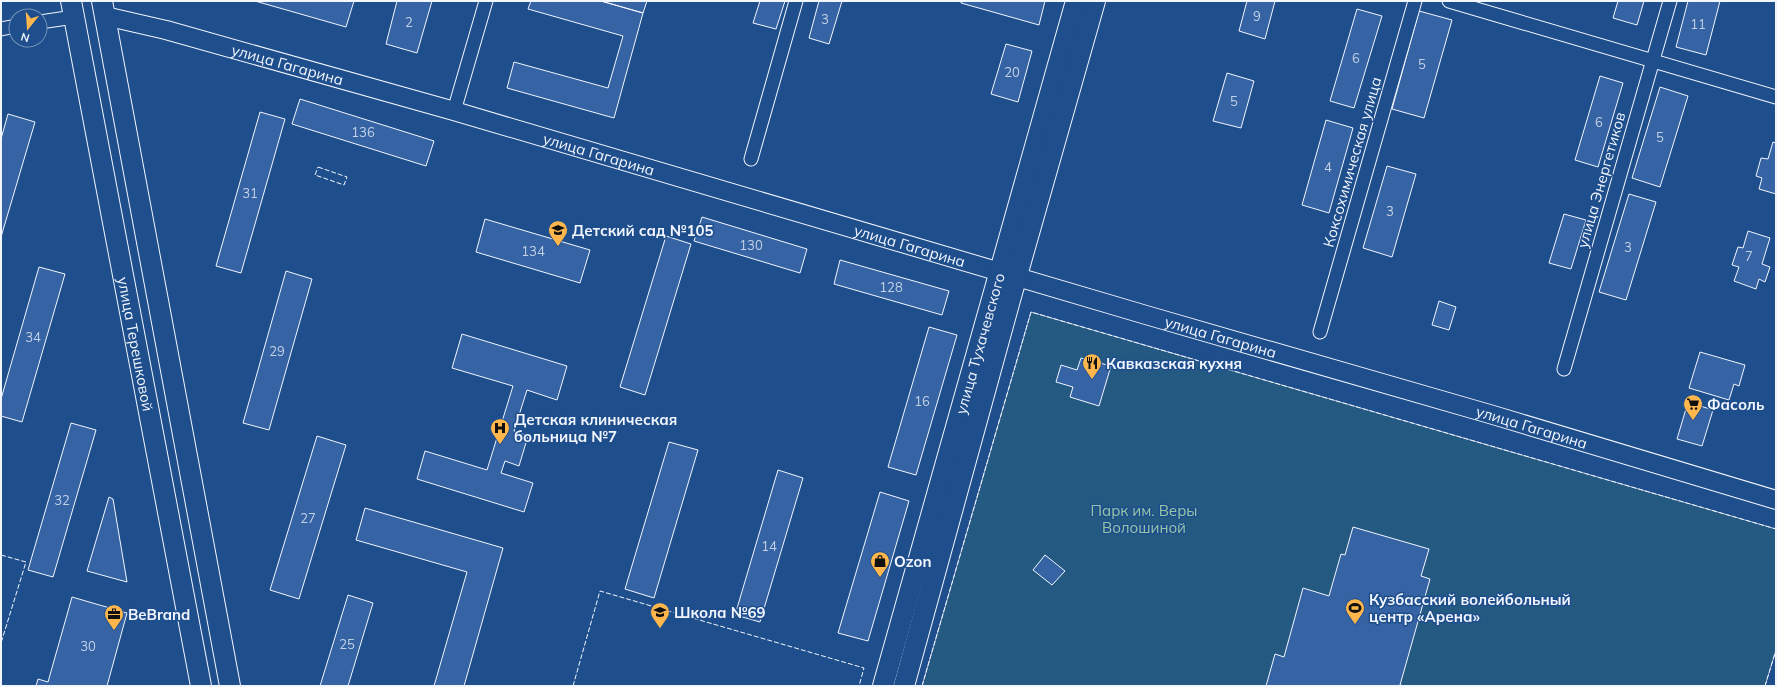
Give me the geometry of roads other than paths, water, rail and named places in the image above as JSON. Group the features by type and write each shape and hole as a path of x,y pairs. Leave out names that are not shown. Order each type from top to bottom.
{"main road":[{"name":"улица Тухачевского","path":"904,686 1076,1"},
{"name":"улица Тухачевского","path":"883,686 1008,273 1095,1"},
{"name":"улица Гагарина","path":"72,9 103,9"},
{"name":"улица Терешковой","path":"72,9 201,686"},
{"name":"улица Терешковой","path":"103,9 230,686"}],"street":[{"path":"454,111 486,1"},
{"path":"751,159 796,1"},
{"name":"Коксохимическая улица","path":"1320,332 1415,1"},
{"path":"1449,1 1776,96"},
{"name":"улица Энергетиков","path":"1564,369 1670,1"},
{"name":"улица Гагарина","path":"48,19 72,9"},
{"name":"улица Гагарина","path":"103,9 166,30 454,111 1008,273 1146,315 1493,415 1776,500"}],"place":[{"name":"Детский сад №105","path":"558,247"},
{"name":"Кавказская кухня","path":"1092,380"},
{"name":"Фасоль","path":"1693,421"},
{"name":"Детская клиническая больница №7","path":"500,445"},
{"name":"Ozon","path":"880,578"},
{"name":"Кузбасский волейбольный центр «Арена»","path":"1355,625"},
{"name":"Школа №69","path":"660,629"},
{"name":"BeBrand","path":"114,631"}],"park label":[{"name":"Парк им. Веры Волошиной","path":"1144,518"}]}
